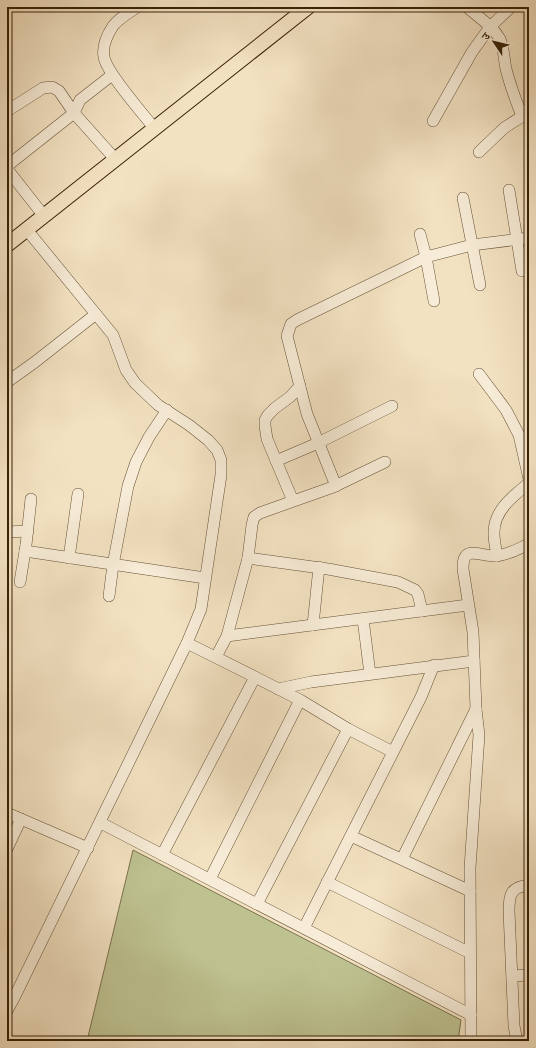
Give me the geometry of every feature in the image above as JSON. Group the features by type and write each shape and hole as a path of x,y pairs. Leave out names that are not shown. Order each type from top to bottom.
{"main road":[{"path":"7,245 308,7"}],"street":[{"path":"467,7 490,27 499,39 503,48 506,69 512,89 526,114 504,128 480,152"},
{"path":"433,121 466,62 490,27 511,7"},
{"path":"135,8 120,18 113,25 103,47 104,58 112,75 155,129"},
{"path":"7,166 74,113 80,100 112,75"},
{"path":"7,112 43,88 52,87 59,90 74,113 116,160"},
{"path":"7,169 44,216"},
{"path":"509,190 522,270"},
{"path":"463,198 480,285"},
{"path":"7,1011 11,996 101,823 187,643 201,609 221,475 221,460 217,450 208,440 189,425 158,405 135,383 126,370 116,341 96,314 26,230"},
{"path":"420,234 434,301"},
{"path":"336,486 307,414 287,336 291,324 371,282 426,257 472,245 529,238"},
{"path":"7,382 96,314"},
{"path":"478,374 506,410 519,435 529,479"},
{"path":"293,501 267,439 265,420 275,408 290,397 300,386"},
{"path":"276,461 318,443 392,406"},
{"path":"109,596 113,565 128,486 136,462 149,437 167,410"},
{"path":"216,657 227,636 248,558 254,517 260,513 336,486 385,462"},
{"path":"497,556 494,534 495,521 501,510 529,483"},
{"path":"69,558 78,494"},
{"path":"20,582 28,531 31,499"},
{"path":"7,532 28,531"},
{"path":"471,1041 470,868 479,735 476,709 473,632 463,569 464,558 468,554 473,553 490,556 507,555 529,544"},
{"path":"25,551 205,578"},
{"path":"248,558 320,568 387,580 405,585 415,590 418,594 422,611"},
{"path":"313,625 320,568"},
{"path":"227,636 468,604"},
{"path":"363,619 370,674"},
{"path":"187,643 300,700 348,729 394,752"},
{"path":"278,689 311,682 474,660"},
{"path":"304,928 394,752 421,697 434,665"},
{"path":"162,855 255,677"},
{"path":"210,879 300,700"},
{"path":"402,859 476,709"},
{"path":"257,904 348,729"},
{"path":"7,813 88,848"},
{"path":"7,849 22,819"},
{"path":"101,823 471,1015"},
{"path":"351,836 470,891"},
{"path":"327,882 470,953"},
{"path":"517,1041 514,1026 509,897 513,890 520,886 529,885"},
{"path":"512,976 529,975"}],"green space":[{"path":"133,850 461,1020 458,1041 87,1041"}]}
